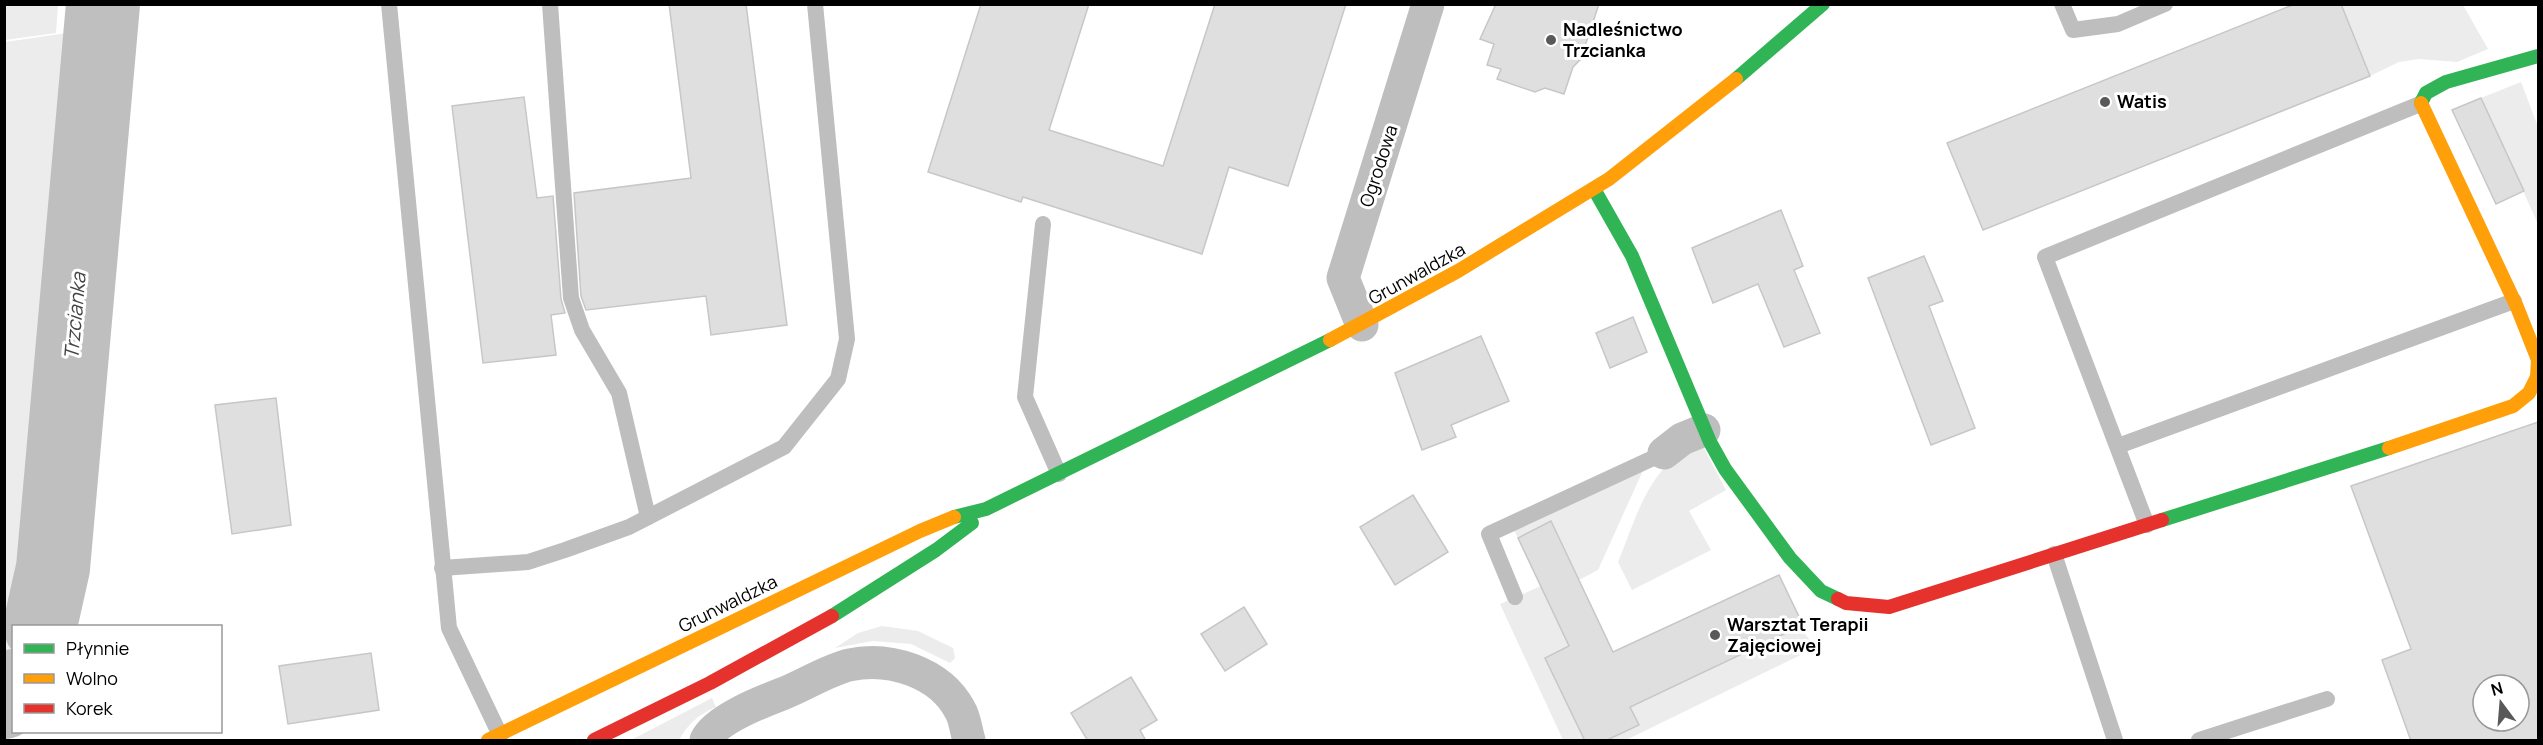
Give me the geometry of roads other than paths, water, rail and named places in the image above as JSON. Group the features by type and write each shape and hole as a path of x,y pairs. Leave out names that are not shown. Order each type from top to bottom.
{"main road":[{"name":"Grunwaldzka","path":"497,739 846,567 951,518 986,509 1261,377 1362,325 1511,243 1611,178 1721,94 1823,4"},
{"path":"1594,189 1632,256 1704,430 1725,469 1790,558 1821,591 1846,603 1889,607 2476,420 2513,406 2529,393 2537,378 2538,360 2514,301 2420,104 2426,93 2446,82 2538,58"},
{"name":"Grunwaldzka","path":"594,741 759,658 832,617 951,540 986,509"},
{"path":"813,600 846,567"}],"street":[{"name":"Ogrodowa","path":"1362,325 1343,278 1428,4"},
{"path":"1664,453 1682,439 1704,430"},
{"path":"706,741 709,732 754,705 847,666 879,661 913,670 939,685 961,710 969,741"}],"lane":[{"path":"389,4 449,628 497,739"},
{"path":"550,4 571,298 582,330 619,393 648,517"},
{"path":"442,568 528,562 629,527 784,447 838,379 848,339 815,4"},
{"path":"2062,4 2073,30 2118,24 2165,4"},
{"path":"2147,525 2045,257 2420,104"},
{"path":"1043,224 1025,397 1059,474"},
{"path":"2118,446 2514,301"},
{"path":"1515,597 1489,534 1664,453"},
{"path":"2054,554 2115,741"},
{"path":"2199,741 2326,699"}],"waterway":[{"name":"Trzcianka","path":"40,625 53,568 103,4"},
{"name":"Trzcianka","path":"4,702 12,689"}],"place":[{"name":"Nadleśnictwo Trzcianka","path":"1551,40"},
{"name":"Watis","path":"2105,102"},
{"name":"Warsztat Terapii Zajęciowej","path":"1715,635"}]}
